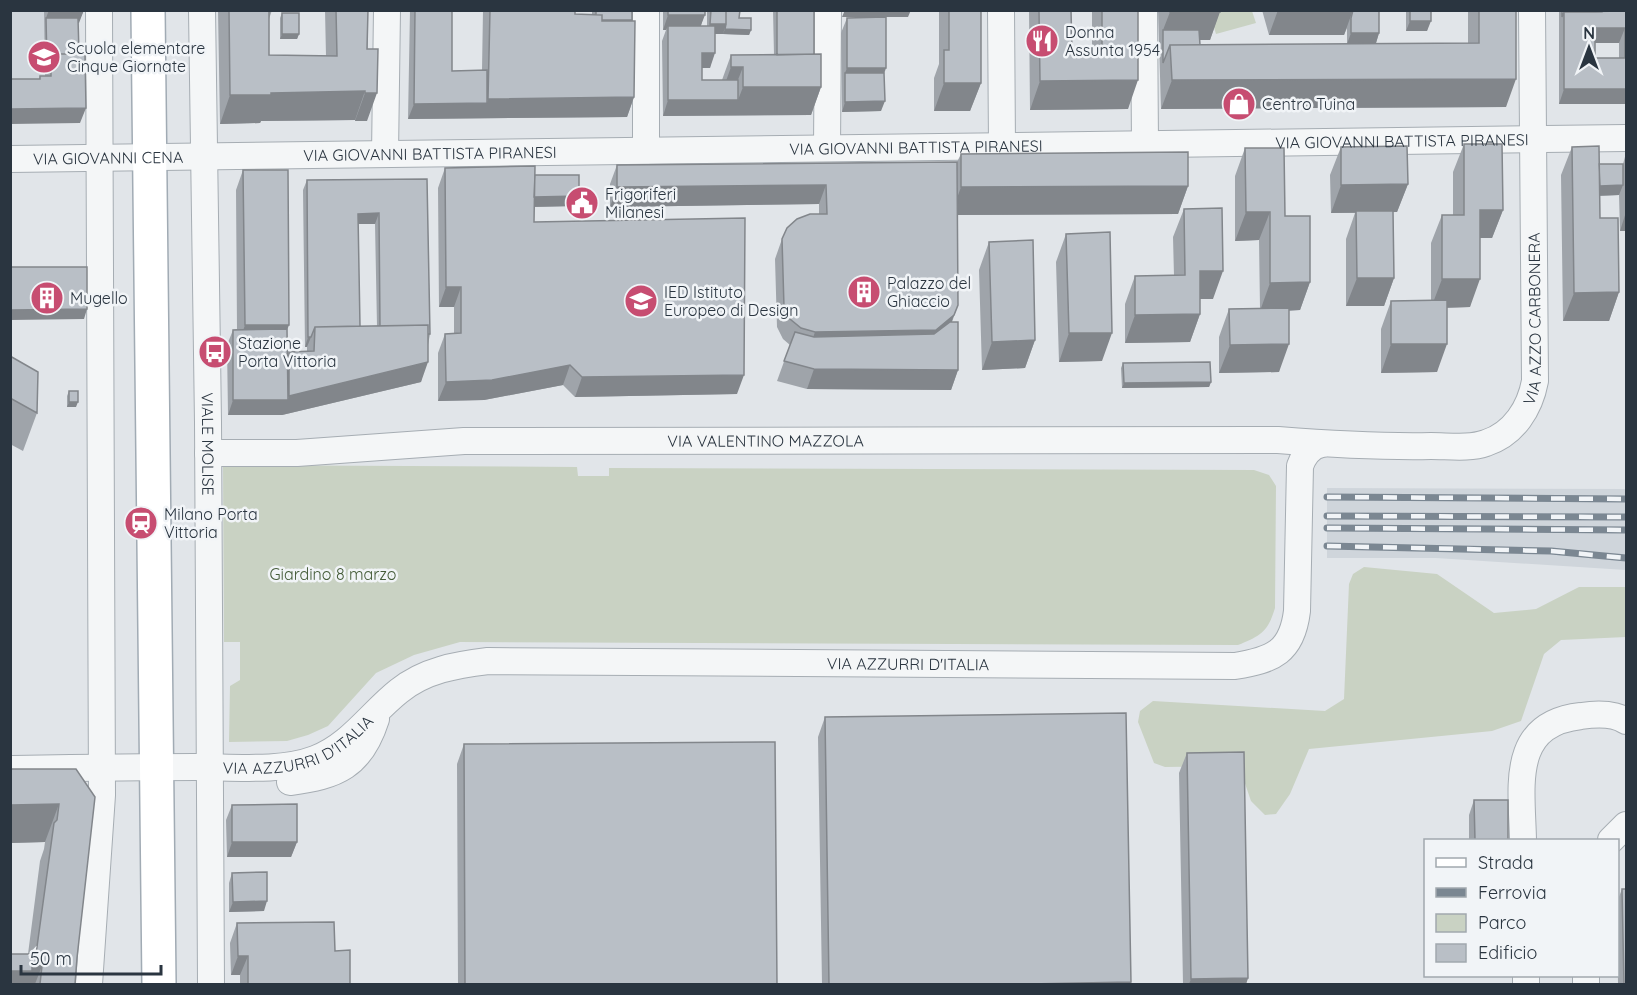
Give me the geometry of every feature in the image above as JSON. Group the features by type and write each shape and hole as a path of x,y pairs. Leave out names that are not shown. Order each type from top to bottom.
{"main road":[{"path":"148,10 159,984"}],"street":[{"path":"89,984 102,776 99,10"},
{"name":"VIALE MOLISE","path":"202,10 208,453 211,984"},
{"path":"385,154 387,10"},
{"path":"646,10 646,150"},
{"path":"828,10 828,148"},
{"path":"1001,10 1002,146"},
{"path":"1144,10 1145,144"},
{"name":"VIA AZZO CARBONERA","path":"1322,444 1472,446 1486,443 1502,435 1526,410 1532,397 1536,366 1532,10"},
{"name":"VIA GIOVANNI BATTISTA PIRANESI","path":"204,156 1626,138"},
{"name":"VIA GIOVANNI CENA","path":"10,159 204,156"},
{"name":"VIA VALENTINO MAZZOLA","path":"208,453 297,453 464,441 1278,441 1322,444"},
{"name":"VIA AZZURRI D'ITALIA","path":"209,775 295,781 324,775 345,766 359,756 370,739 380,708 400,690 416,679 436,670 488,661 1235,666 1262,662 1287,642 1295,628 1300,471 1303,458 1311,448 1322,444"},
{"name":"VIA AZZURRI D'ITALIA","path":"1300,491 1305,475 1319,458 1337,450 1362,446"},
{"path":"1523,839 1521,769 1530,744 1545,729 1565,718 1595,714 1622,718 1626,721"},
{"path":"10,769 102,776 209,775"},
{"path":"10,784 102,776"},
{"path":"1612,839 1626,825"}],"shaded area":[{"name":"Scuola elementare Cinque Giornate","path":"10,11 79,11 77,68 11,124"},
{"path":"1327,488 1626,489 1626,570 1436,558 1327,558"}],"green space":[{"path":"1209,11 1252,11 1256,23 1216,34"},
{"name":"Giardino 8 marzo","path":"223,465 577,467 578,476 609,476 609,468 1254,470 1269,475 1276,486 1275,608 1269,623 1262,632 1238,645 460,642 414,655 376,673 328,726 308,735 287,741 229,742 230,686 240,680 240,642 224,642"},
{"path":"1364,567 1437,574 1494,613 1536,609 1579,587 1626,587 1626,637 1561,640 1544,654 1521,721 1492,731 1309,749 1290,794 1276,814 1265,815 1251,801 1239,766 1165,767 1154,763 1138,722 1140,711 1153,701 1325,711 1344,699 1349,584 1353,574"}],"building":[{"path":"229,10 269,10 269,55 337,56 336,10 368,10 367,49 378,49 377,93 365,93 365,91 230,95"},
{"path":"415,10 452,10 452,71 487,70 487,103 414,104"},
{"path":"490,10 575,10 575,14 602,15 602,21 635,21 634,97 488,99"},
{"path":"596,10 632,10 632,20 602,20 602,15 596,15"},
{"path":"668,10 705,10 705,15 668,15"},
{"path":"711,10 726,10 726,24 710,24"},
{"path":"726,10 740,10 739,18 751,18 751,30 725,29"},
{"path":"777,10 814,10 814,54 777,55"},
{"path":"949,10 981,10 981,83 944,83 944,50 949,50"},
{"path":"1039,10 1071,10 1072,51 1102,50 1102,10 1138,10 1138,80 1040,81"},
{"path":"1170,10 1220,10 1220,12 1170,12"},
{"path":"1353,10 1379,10 1379,33 1351,33"},
{"path":"1410,10 1431,10 1431,21 1410,21"},
{"path":"1479,10 1516,10 1516,79 1172,80 1170,45 1479,43"},
{"path":"1562,10 1602,10 1602,12 1564,12 1562,17"},
{"path":"1626,11 1626,89 1564,89 1564,12","holes":["1595,28 1625,28 1625,58 1595,58"]},
{"path":"282,13 299,13 299,34 282,34"},
{"path":"886,17 886,68 847,68 847,18"},
{"path":"46,18 78,18 79,54 51,54 47,63"},
{"path":"668,26 715,26 715,53 702,53 702,80 738,80 738,100 668,100"},
{"path":"1163,30 1199,30 1200,45 1170,45 1163,63"},
{"path":"51,54 85,54 86,108 10,109 10,79 40,79 40,76 51,76"},
{"path":"821,54 821,87 743,87 743,67 731,67 731,55"},
{"path":"845,73 884,73 885,101 845,102"},
{"path":"1464,144 1502,144 1503,210 1480,210 1480,279 1442,279 1442,215 1464,215"},
{"path":"1407,146 1408,184 1341,185 1341,147"},
{"path":"1599,146 1600,218 1618,218 1619,292 1574,293 1572,147"},
{"path":"1245,148 1284,148 1285,216 1310,216 1310,282 1270,283 1270,212 1246,212"},
{"path":"1188,152 1188,186 961,187 961,154"},
{"path":"957,162 958,305 954,315 936,330 815,332 801,328 790,319 784,307 782,239 787,228 797,219 810,214 827,214 826,185 617,187 617,165"},
{"path":"1599,164 1623,164 1623,185 1600,186"},
{"path":"535,166 534,222 745,218 744,375 582,377 570,365 492,380 446,382 445,334 461,333 461,287 446,287 445,168"},
{"path":"243,170 288,170 289,325 245,325"},
{"path":"535,175 579,175 579,196 534,197"},
{"path":"427,179 430,334 428,334 428,325 380,326 379,213 358,214 360,326 315,327 311,337 308,337 307,180"},
{"path":"1222,208 1223,271 1200,271 1200,314 1135,315 1135,276 1185,275 1184,209"},
{"path":"1356,211 1393,211 1394,278 1357,278"},
{"path":"1110,232 1112,333 1069,333 1066,234"},
{"path":"1033,240 1035,340 992,342 989,242"},
{"name":"Mugello","path":"10,267 87,267 87,309 10,310"},
{"path":"1447,300 1447,344 1391,344 1391,301"},
{"path":"1289,308 1289,344 1230,345 1229,309"},
{"path":"950,322 958,322 958,370 814,369 784,361 795,332 814,337 934,334"},
{"path":"428,325 428,362 289,396 289,352 314,351 315,327"},
{"path":"287,329 288,400 233,400 233,330"},
{"path":"10,356 38,372 37,413 10,398"},
{"path":"1210,362 1211,382 1124,383 1123,363"},
{"path":"69,391 78,391 78,402 69,402"},
{"path":"1126,713 1131,982 829,984 825,717"},
{"path":"775,742 777,984 465,984 464,744"},
{"path":"1244,752 1248,978 1191,979 1187,753"},
{"path":"10,769 76,769 95,797 75,984 40,984 42,966 32,965 32,971 10,971 10,954 36,954 54,823 57,820 59,804 10,805"},
{"path":"1474,800 1508,800 1508,839 1475,839"},
{"path":"297,804 297,842 232,842 232,805"},
{"path":"267,872 267,901 233,902 232,873"},
{"path":"1622,889 1626,889 1626,984 1624,984"},
{"path":"334,922 335,951 350,950 350,984 248,984 248,956 238,956 237,923"}],"railway":[{"path":"1327,497 1626,499"},
{"path":"1327,516 1626,517"},
{"path":"1327,528 1626,530"},
{"path":"1327,546 1551,551 1626,558"}],"place":[{"name":"Donna Assunta 1954","path":"1042,41"},
{"name":"Scuola elementare Cinque Giornate","path":"44,57"},
{"name":"Centro Tuina","path":"1239,104"},
{"name":"Frigoriferi Milanesi","path":"582,203"},
{"name":"Palazzo del Ghiaccio","path":"864,292"},
{"name":"Mugello","path":"47,298"},
{"name":"IED Istituto Europeo di Design","path":"641,301"},
{"name":"Stazione Porta Vittoria","path":"215,352"},
{"name":"Milano Porta Vittoria","path":"141,523"}]}
